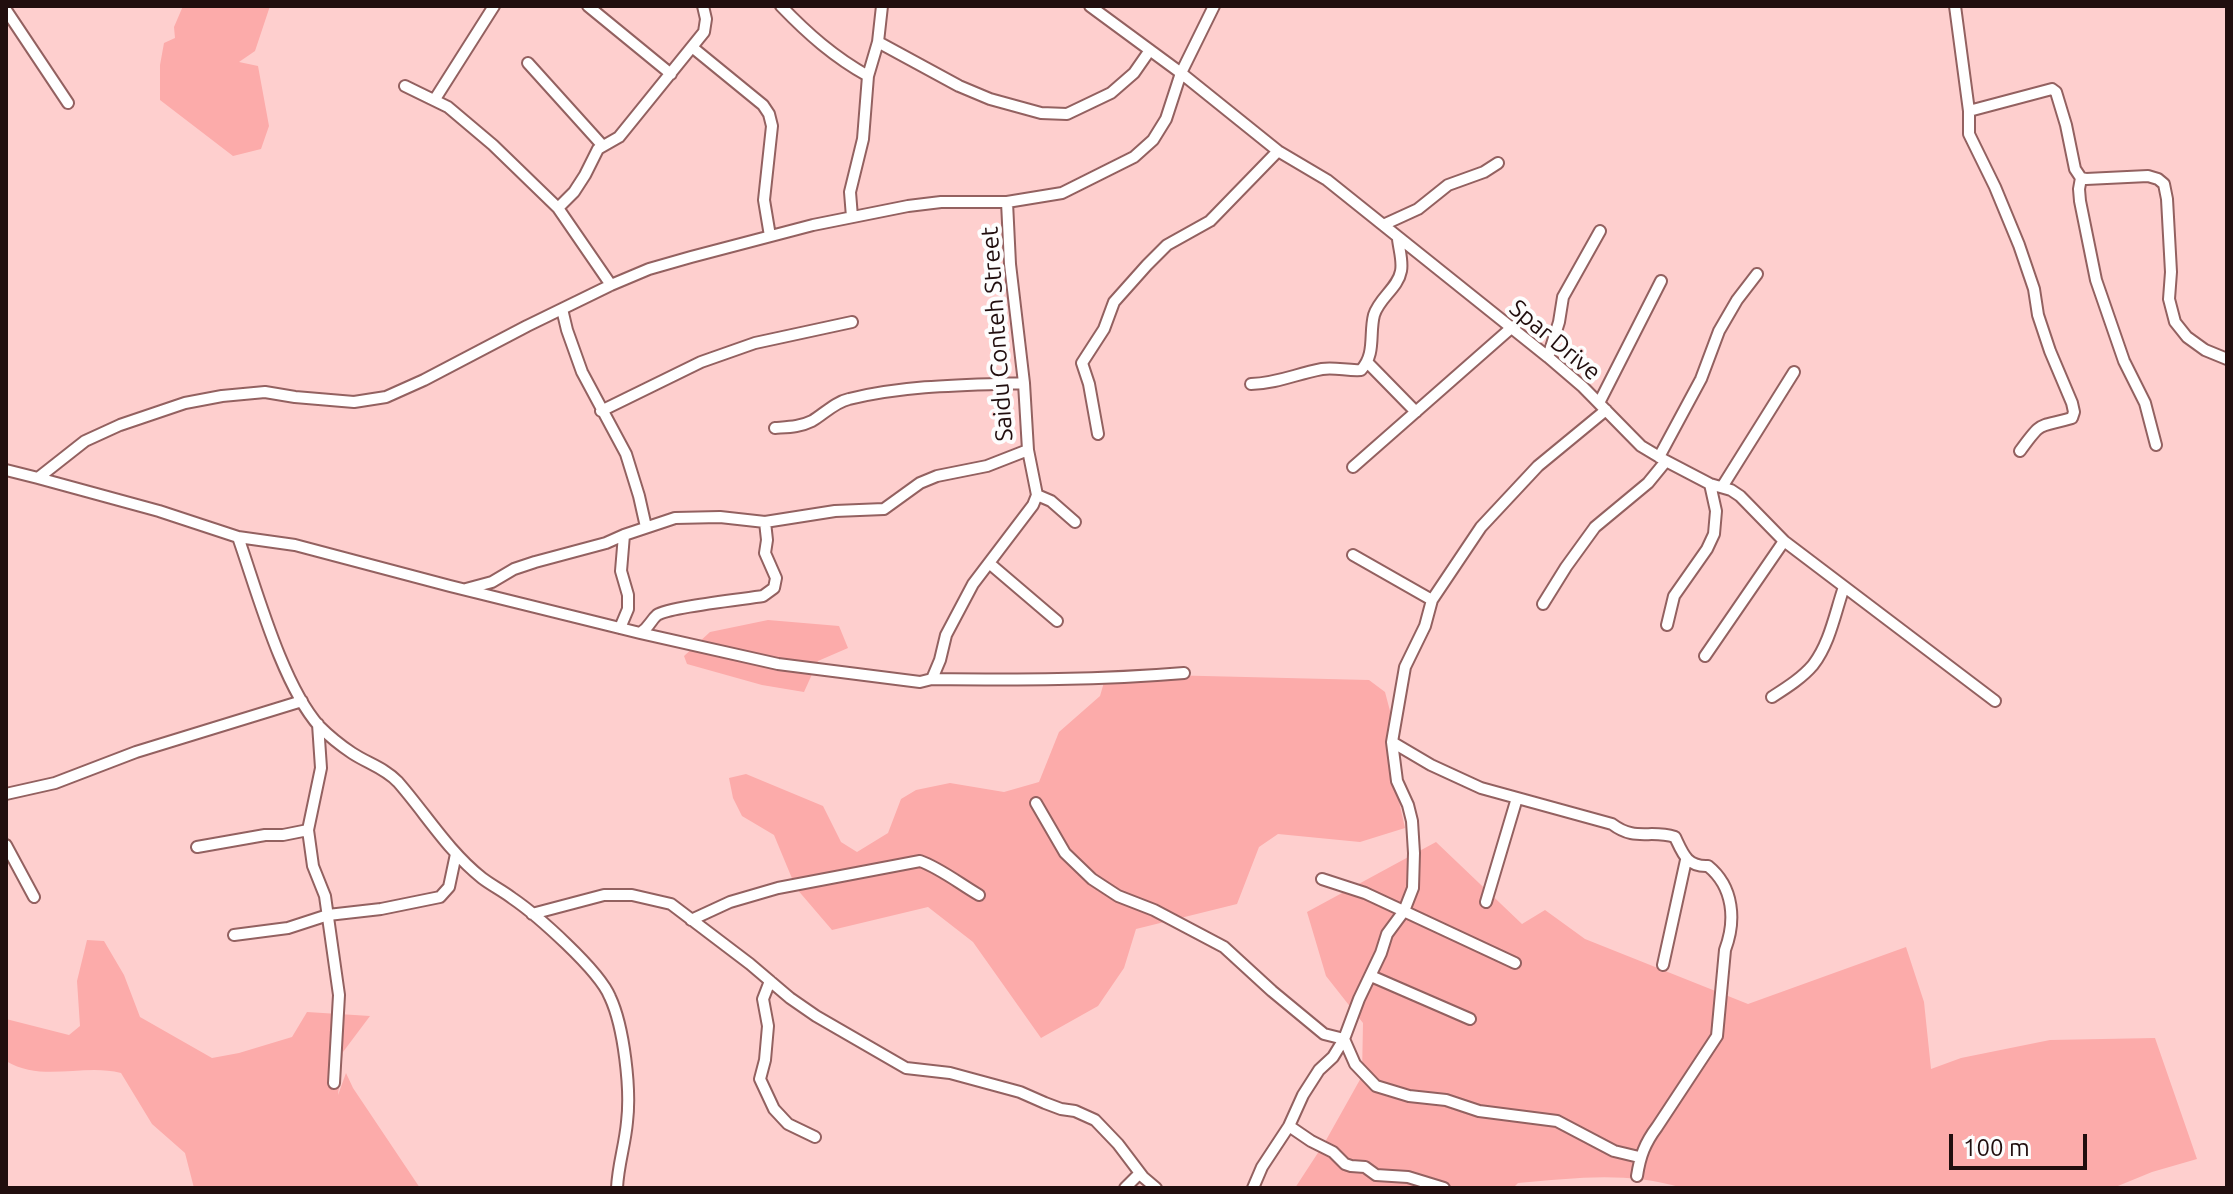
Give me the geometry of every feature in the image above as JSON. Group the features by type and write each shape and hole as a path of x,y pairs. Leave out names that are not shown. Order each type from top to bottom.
{"street":[{"path":"435,99 494,6"},
{"path":"588,6 671,74"},
{"path":"558,208 574,192 602,145 619,137 704,32 706,19 703,6"},
{"path":"781,6 839,60 868,76"},
{"path":"852,217 850,192 863,139 868,76 878,42 882,6"},
{"name":"Spar Drive","path":"1090,6 1181,73 1278,151 1327,180 1548,357 1641,446 1740,496 1784,541 1995,701"},
{"path":"38,478 85,441 148,414 185,403 265,392 354,402 386,397 649,269 770,236 919,204 1007,202 1062,193 1134,157 1153,140 1166,119 1181,73 1214,6"},
{"path":"1955,6 1969,111 1969,134 2019,245 2034,289 2042,329 2074,412 2072,418 2038,427 2020,451"},
{"path":"6,10 68,103"},
{"path":"878,42 959,86 990,99 1041,113 1067,114 1111,93 1134,73 1150,50"},
{"path":"692,47 763,105 769,114 772,126 764,200 770,236"},
{"path":"528,63 602,145"},
{"path":"405,86 435,99 471,124 558,208 611,285"},
{"path":"1969,111 2052,89 2056,92 2075,169 2081,178 2080,201 2093,269 2124,361 2145,403 2156,445"},
{"path":"1098,434 1082,363 1104,329 1114,302 1167,245 1210,221 1278,151"},
{"path":"1383,225 1418,209 1448,185 1484,172 1498,163"},
{"path":"2081,178 2148,176 2164,184 2170,258 2169,299 2175,322 2187,337 2205,350 2227,359"},
{"name":"Saidu Conteh Street","path":"464,590 492,582 514,569 606,543 675,518 696,516 765,522 835,511 884,509 920,483 937,476 987,466 1028,450 1007,202"},
{"path":"1548,357 1563,297 1600,231"},
{"path":"1251,384 1272,383 1327,368 1361,370 1368,363 1371,352 1375,312 1401,271 1398,239"},
{"path":"1543,604 1595,527 1648,483 1663,459 1701,379 1719,331 1757,274"},
{"path":"1253,1188 1303,1095 1344,1039 1387,934 1404,911 1413,888 1412,821 1397,781 1392,742 1405,667 1425,626 1432,600 1481,527 1538,466 1602,407 1661,281"},
{"path":"562,309 582,372 626,454 646,527"},
{"path":"601,411 701,362 755,343 852,322"},
{"path":"1353,467 1510,329"},
{"path":"1368,363 1416,412"},
{"path":"1667,625 1674,596 1714,534 1716,485 1794,372"},
{"path":"775,428 810,422 844,400 865,396 950,385 1024,383"},
{"path":"932,679 946,635 973,584 1033,505 1037,495 1028,450"},
{"path":"6,470 159,511 238,537 295,545 464,590 778,664 920,682 932,679 1053,681 1184,673"},
{"path":"1037,495 1051,501 1075,522"},
{"path":"640,633 648,629 656,616 672,610 763,596 774,588 776,578 765,553 765,522"},
{"path":"620,628 628,609 628,595 621,571 624,535"},
{"path":"238,537 286,671 318,724 352,753 388,773 456,854 483,879 532,914 606,988 617,1019 626,1071 628,1117 618,1162 617,1188"},
{"path":"1705,656 1784,541"},
{"path":"1353,555 1432,600"},
{"path":"989,563 1057,621"},
{"path":"1772,697 1790,686 1813,665 1829,635 1844,587"},
{"path":"6,794 55,783 136,752 302,701"},
{"path":"318,724 321,768 308,830 313,866 325,896 339,995 334,1083"},
{"path":"1392,742 1431,765 1481,788 1612,824 1624,833 1641,836 1658,832 1675,837 1686,860 1697,866 1708,866 1723,882 1733,913 1725,950 1717,1036 1646,1141 1639,1157 1637,1176"},
{"path":"1486,902 1517,798"},
{"path":"1036,803 1065,853 1092,879 1118,896 1154,910 1224,947 1324,1034 1344,1039"},
{"path":"197,847 308,830"},
{"path":"6,845 34,897"},
{"path":"234,935 288,928 328,915 381,909 440,897 449,887 456,854"},
{"path":"1663,965 1686,860"},
{"path":"691,920 730,902 778,888 920,861 933,865 979,895"},
{"path":"1322,879 1365,893 1515,963"},
{"path":"532,914 604,895 632,895 671,904 816,1016 906,1068 950,1073 1020,1092 1095,1120 1156,1188"},
{"path":"1371,976 1470,1019"},
{"path":"770,981 763,999 768,1026 760,1079 774,1109 788,1124 815,1137"},
{"path":"1344,1039 1355,1064 1376,1086 1409,1096 1446,1100 1479,1111 1557,1121 1614,1151 1639,1157"},
{"path":"1289,1126 1333,1152 1345,1164 1365,1167 1376,1175 1408,1177 1444,1188"},
{"path":"1125,1188 1140,1173"}],"shaded area":[{"path":"183,6 270,6 255,51 239,62 258,66 269,126 261,149 233,156 160,100 160,65 164,43 175,38 174,27"},
{"path":"768,620 839,626 848,648 818,661 804,692 762,685 687,664 684,656 710,632"},
{"path":"1122,674 1369,680 1385,692 1390,711 1392,770 1405,828 1360,842 1278,834 1259,847 1237,904 1136,929 1124,968 1098,1006 1041,1038 973,942 928,907 832,930 796,888 774,835 742,816 733,798 729,778 746,774 823,806 841,842 857,852 888,833 901,799 916,790 950,783 1004,792 1039,782 1059,732 1100,696 1105,679"},
{"path":"1436,842 1522,924 1545,910 1585,939 1748,1004 1906,947 1924,1002 1931,1069 1961,1058 2050,1040 2155,1038 2197,1159 2113,1188 1683,1188 1641,1179 1601,1177 1518,1183 1513,1188 1295,1188 1362,1076 1363,1023 1326,976 1307,912"},
{"path":"87,940 104,941 124,975 140,1017 212,1058 292,1037 307,1012 370,1016 343,1052 338,1095 346,1073 420,1188 194,1188 185,1153 152,1124 121,1073 34,1071 6,1061 6,1019 69,1035 80,1026 77,981"}]}
